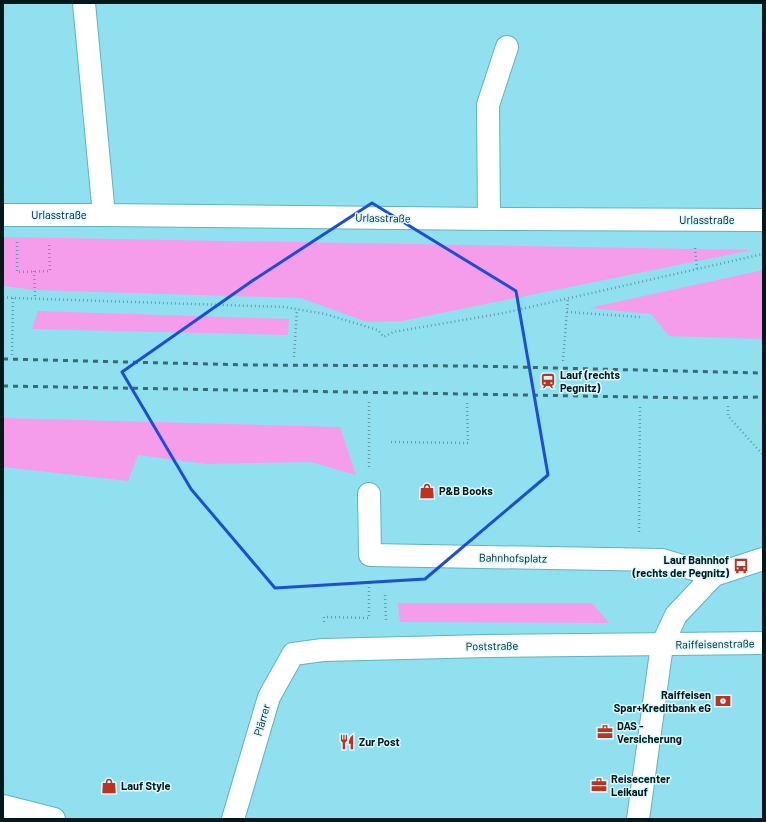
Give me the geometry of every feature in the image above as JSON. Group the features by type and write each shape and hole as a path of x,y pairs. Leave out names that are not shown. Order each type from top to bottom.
{"street":[{"path":"84,3 104,214"},
{"path":"489,219 488,105 507,47"},
{"name":"Urlasstraße","path":"3,215 104,214 489,219 763,220"},
{"name":"Bahnhofsplatz","path":"369,494 370,555 662,560 714,575"},
{"name":"Raiffeisenstraße","path":"763,559 714,575 676,615 662,645 763,643"},
{"path":"638,819 662,645"},
{"name":"Poststraße","path":"323,650 487,646 662,645"},
{"name":"Plärrer","path":"233,819 269,697 293,654 323,650"},
{"path":"3,806 54,819"}],"path":[{"path":"17,245 17,272 34,272 50,271 50,245"},
{"path":"3,297 284,307 325,314 378,330 384,337 393,332 504,313 763,254"},
{"path":"34,272 35,298"},
{"path":"12,355 13,298"},
{"path":"564,361 568,298"},
{"path":"294,358 297,309"},
{"path":"567,312 640,317"},
{"path":"369,401 369,494"},
{"path":"391,442 468,443 467,402"},
{"path":"639,560 640,405"},
{"path":"728,406 728,416 763,455"},
{"path":"334,618 369,618 369,591"}],"highlighted area":[{"path":"372,203 516,291 548,475 425,579 275,588 191,489 122,372 252,281"}],"shaded area":[{"path":"3,237 752,250 402,321 367,322 301,298 35,290 3,286"},
{"path":"763,270 763,339 669,336 651,314 589,308"},
{"path":"38,311 289,319 288,335 32,329"},
{"path":"3,418 340,427 356,475 311,462 206,464 138,455 128,481 3,467"},
{"path":"398,603 592,603 609,623 400,622"}],"railway":[{"path":"3,359 250,365 472,366 763,373"},
{"path":"3,386 696,398 763,397"}],"place":[{"name":"Lauf (rechts Pegnitz)","path":"548,381"},
{"name":"P&B Books","path":"427,491"},
{"name":"Lauf Bahnhof (rechts der Pegnitz)","path":"741,566"},
{"name":"Raiffeisen Spar+Kreditbank eG","path":"723,701"},
{"name":"DAS - Versicherung","path":"605,732"},
{"name":"Zur Post","path":"347,742"},
{"name":"Reisecenter Leikauf","path":"599,785"},
{"name":"Lauf Style","path":"109,786"}]}
